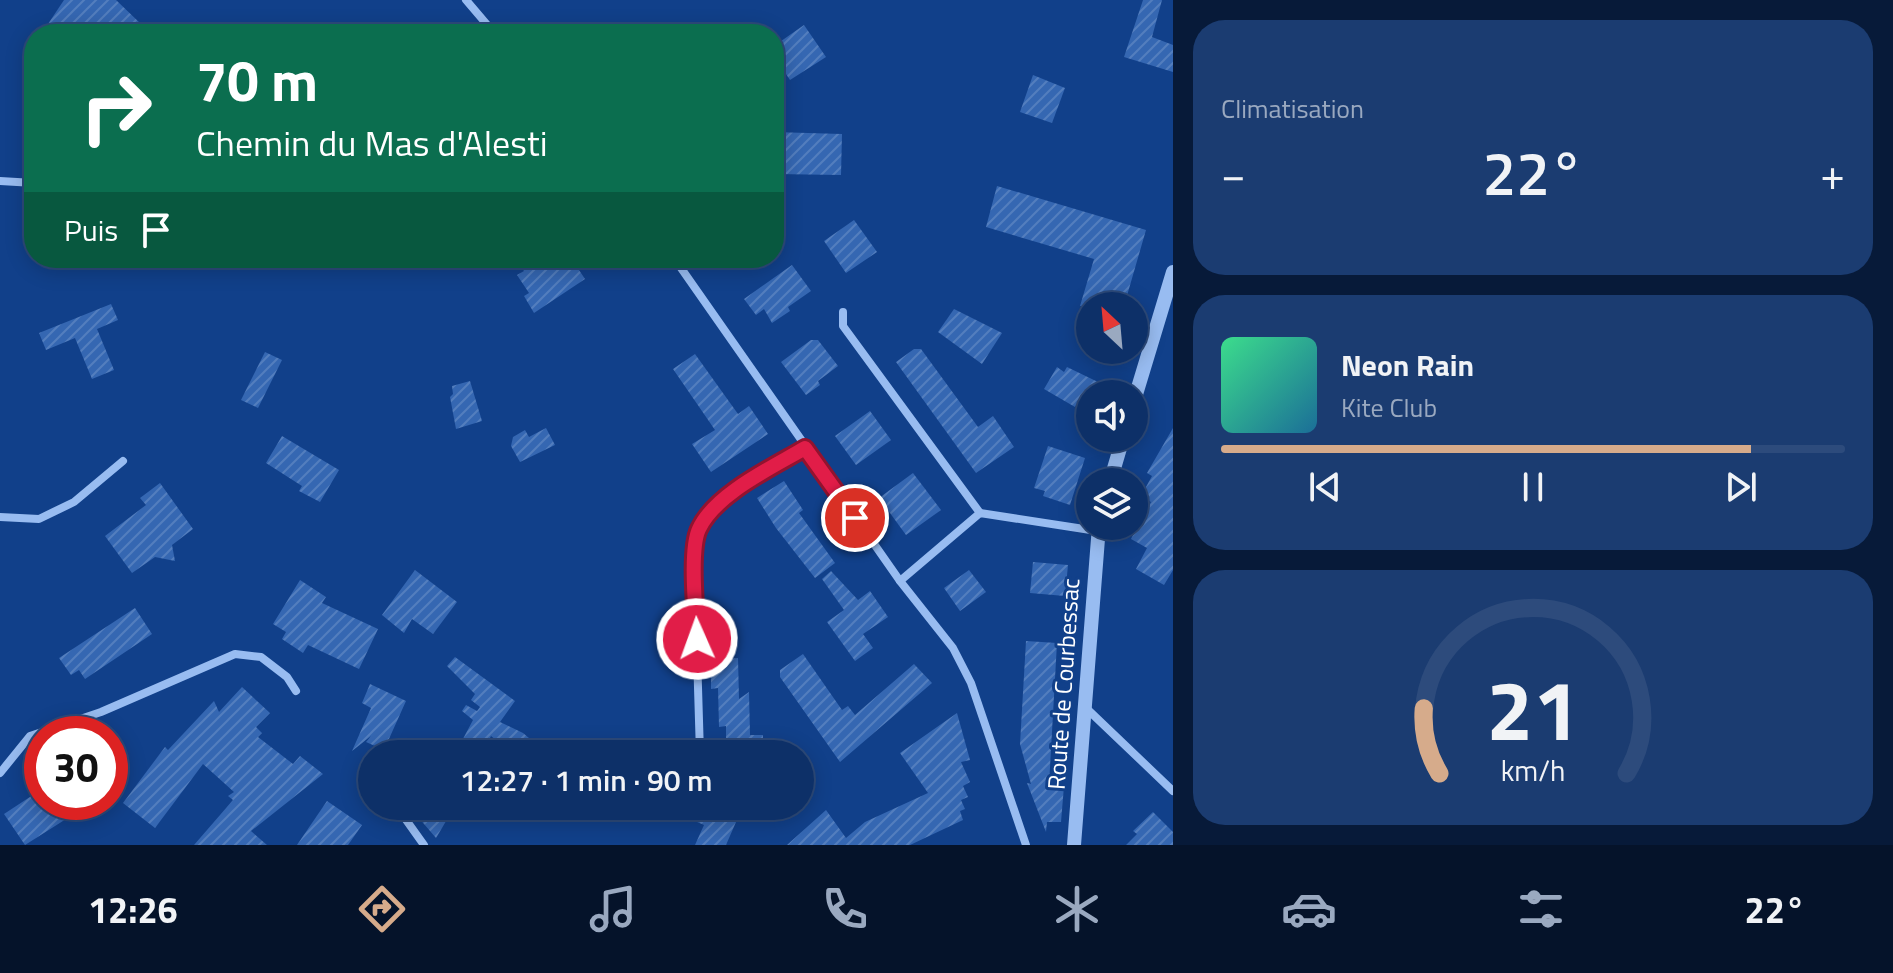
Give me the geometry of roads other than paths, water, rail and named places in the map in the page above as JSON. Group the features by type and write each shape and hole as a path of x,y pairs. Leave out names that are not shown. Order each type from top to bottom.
{"street":[{"path":"466,0 486,24"},
{"path":"0,181 24,182"},
{"path":"681,268 900,581 953,648 971,683 1026,845"},
{"path":"1140,380 1173,272"},
{"path":"843,312 843,326 980,513 1076,525"},
{"path":"700,740 694,554 698,530 716,506 734,492 805,448"},
{"path":"0,517 39,519 74,502 123,461"},
{"path":"900,581 980,513"},
{"name":"Route de Courbessac","path":"1074,845 1097,540"},
{"path":"0,773 30,736 101,712 235,654 261,657 287,677 296,691"},
{"path":"1085,706 1173,791"},
{"path":"406,820 424,845"}]}
